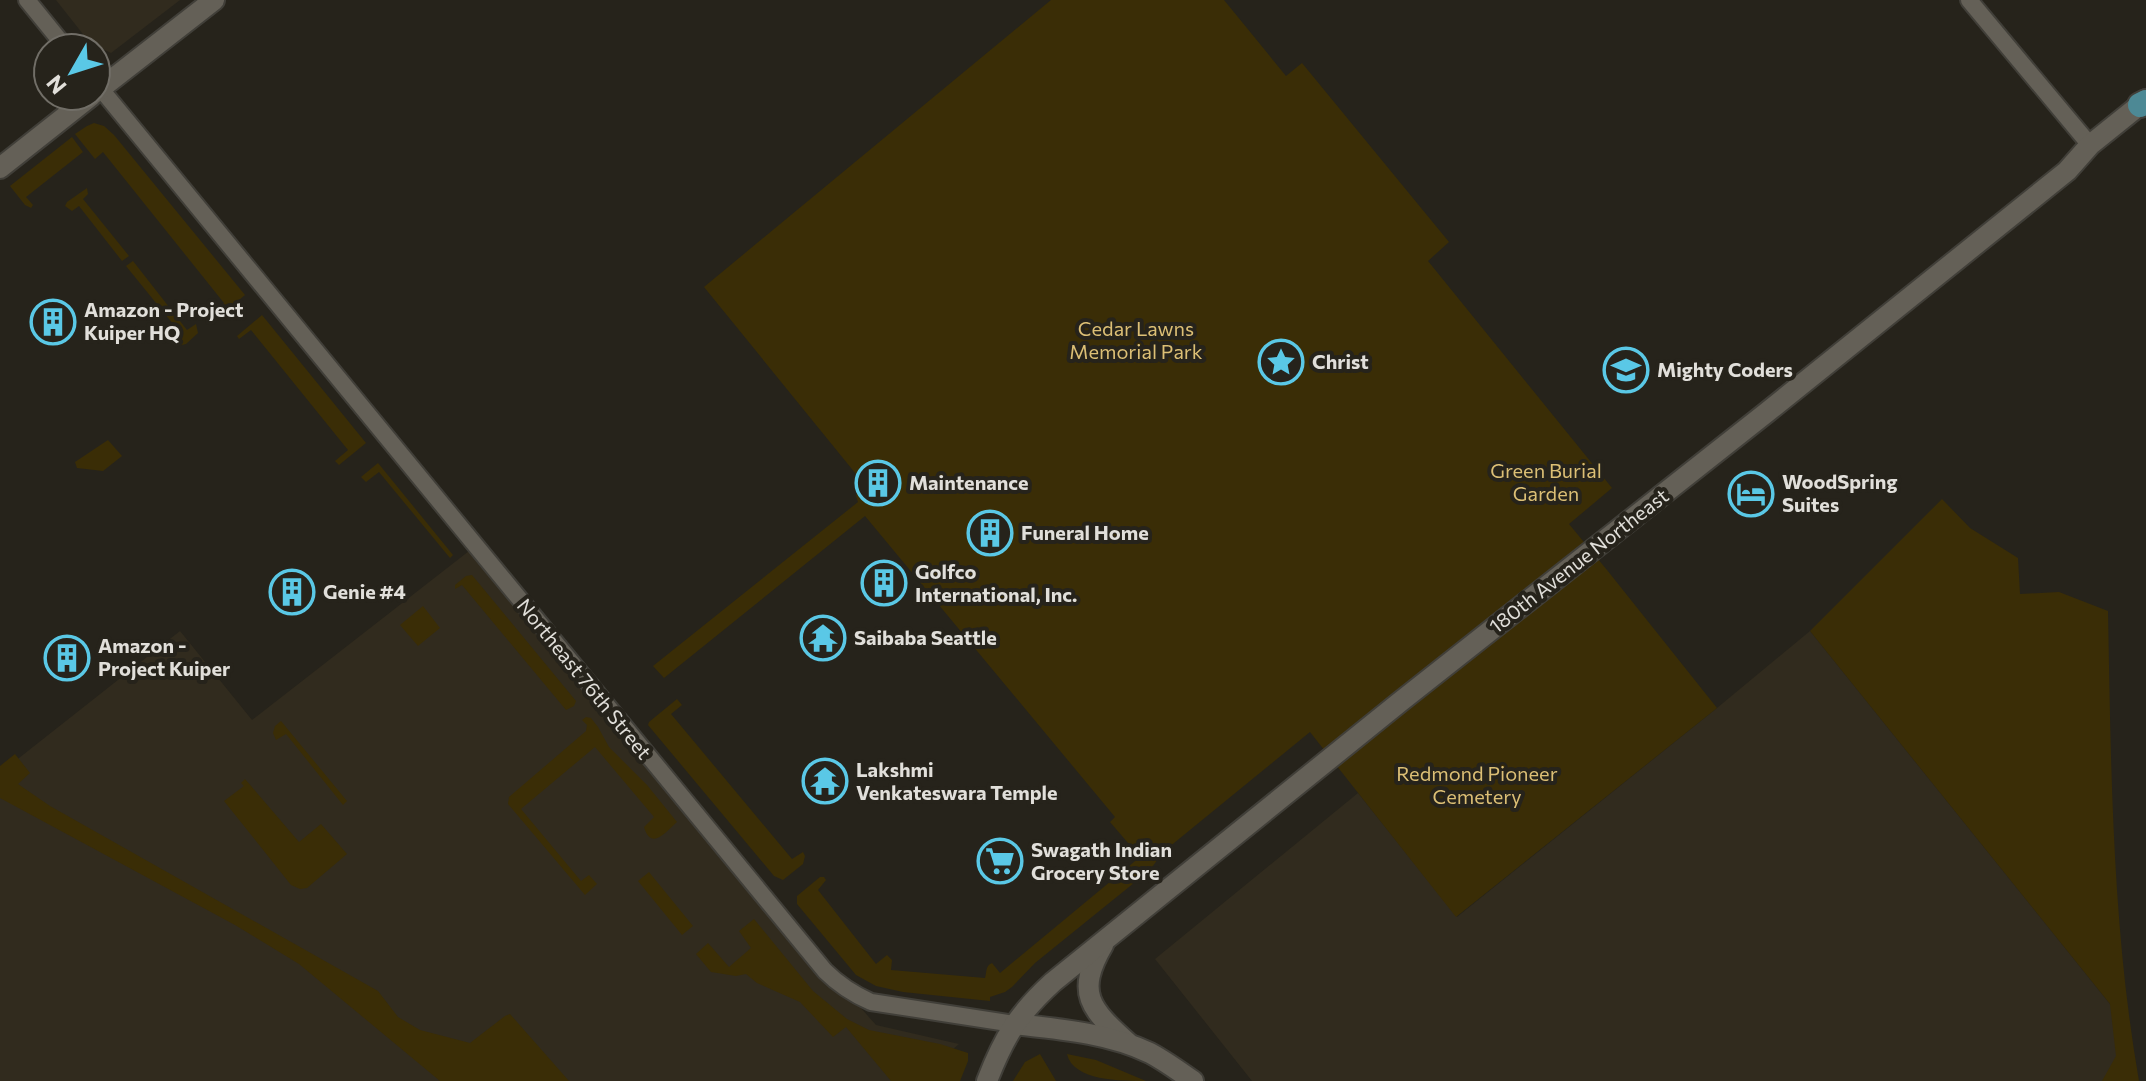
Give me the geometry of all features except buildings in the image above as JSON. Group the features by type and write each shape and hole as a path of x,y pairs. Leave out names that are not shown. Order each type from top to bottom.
{"street":[{"path":"27,0 53,32"},
{"path":"112,78 214,0"},
{"path":"1969,0 2090,145"},
{"name":"180th Avenue Northeast","path":"987,1081 997,1054 1014,1024 1036,997 1400,702 2067,171 2090,145 2144,102"},
{"name":"Northeast 76th Street","path":"112,109 838,984 871,1002 1091,1035 1131,1045 1164,1061 1193,1081"},
{"path":"0,168 69,112"},
{"path":"1106,939 1091,968 1090,998 1100,1017 1131,1045"}],"shaded area":[{"path":"56,0 180,0 112,52 112,32 81,32"},
{"path":"469,551 876,1025 959,1044 916,1081 0,1081 0,773 180,631 252,720"},
{"path":"1810,631 2130,1029 2133,1081 1252,1081 1155,959 1358,793 1457,917"}],"green space":[{"name":"Cedar Lawns Memorial Park","path":"1051,0 1224,0 1286,76 1302,63 1449,242 1428,261 1612,488 1569,524 1717,708 1456,917 1310,732 1163,852 1150,870 1035,963 1005,992 990,997 990,1001 903,992 876,986 856,975 797,904 797,896 824,877 826,880 818,890 876,964 887,955 892,960 891,970 985,978 990,964 1000,973 1140,857 1110,822 1115,817 865,516 664,678 653,666 858,502 856,496 860,479 704,287"},
{"path":"94,123 104,126 114,135 245,295 222,314 214,312 224,303 103,152 95,159 75,134"},
{"path":"72,137 83,152 26,197 33,205 31,208 25,205 10,186"},
{"path":"87,188 88,194 83,199 129,256 122,261 79,206 72,211 65,206"},
{"path":"133,261 187,330 196,324 198,333 186,344 178,346 173,343 182,335 126,266"},
{"path":"262,315 366,443 339,465 335,461 348,450 251,330 239,339 237,336"},
{"path":"108,440 122,456 103,471 77,468 75,462"},
{"path":"378,463 453,555 450,558 379,472 366,482 361,477"},
{"path":"1942,499 1970,528 2018,558 2020,594 2059,592 2108,611 2118,906 2139,1081 2102,1081 2116,1056 2110,1004 1810,631"},
{"path":"472,575 576,701 574,706 566,710 462,585 455,589 455,585"},
{"path":"423,606 440,628 418,646 400,625"},
{"path":"677,699 682,705 671,714 792,859 803,852 803,864 783,880 774,876 648,725"},
{"path":"591,718 609,747 647,785 677,822 664,834 651,838 644,827 654,817 595,747 521,809 581,881 589,875 597,884 585,895 508,804 509,797 586,731 587,725 582,720"},
{"path":"281,721 347,801 343,805 286,734 276,740 273,733"},
{"path":"15,754 30,773 18,784 50,806 378,991 398,1017 420,1030 470,1043 510,1014 569,1081 440,1081 299,964 235,925 0,798 0,766"},
{"path":"245,779 299,842 321,824 347,854 307,888 291,885 224,801 244,786 241,783"},
{"path":"649,872 693,926 682,935 638,881"},
{"path":"754,919 813,991 847,1019 869,1030 940,1044 968,1053 960,1081 891,1081 846,1027 833,1037 800,1002 757,983 746,974 736,976 711,972 696,954 708,943 729,967 751,948 739,931"},
{"path":"1040,1054 1056,1081 1013,1081 1025,1062"},
{"path":"1067,1054 1096,1060 1146,1081 1099,1078 1078,1070"}],"place":[{"name":"Amazon - Project Kuiper HQ","path":"53,322"},
{"name":"Christ","path":"1281,362"},
{"name":"Mighty Coders","path":"1626,370"},
{"name":"Maintenance","path":"878,483"},
{"name":"WoodSpring Suites","path":"1751,494"},
{"name":"Funeral Home","path":"990,533"},
{"name":"Golfco International, Inc.","path":"884,583"},
{"name":"Genie #4","path":"292,592"},
{"name":"Saibaba Seattle","path":"823,638"},
{"name":"Amazon - Project Kuiper","path":"67,658"},
{"name":"Lakshmi Venkateswara Temple","path":"825,781"},
{"name":"Swagath Indian Grocery Store","path":"1000,861"}],"park label":[{"name":"Green Burial Garden","path":"1546,482"},
{"name":"Redmond Pioneer Cemetery","path":"1477,786"}]}
